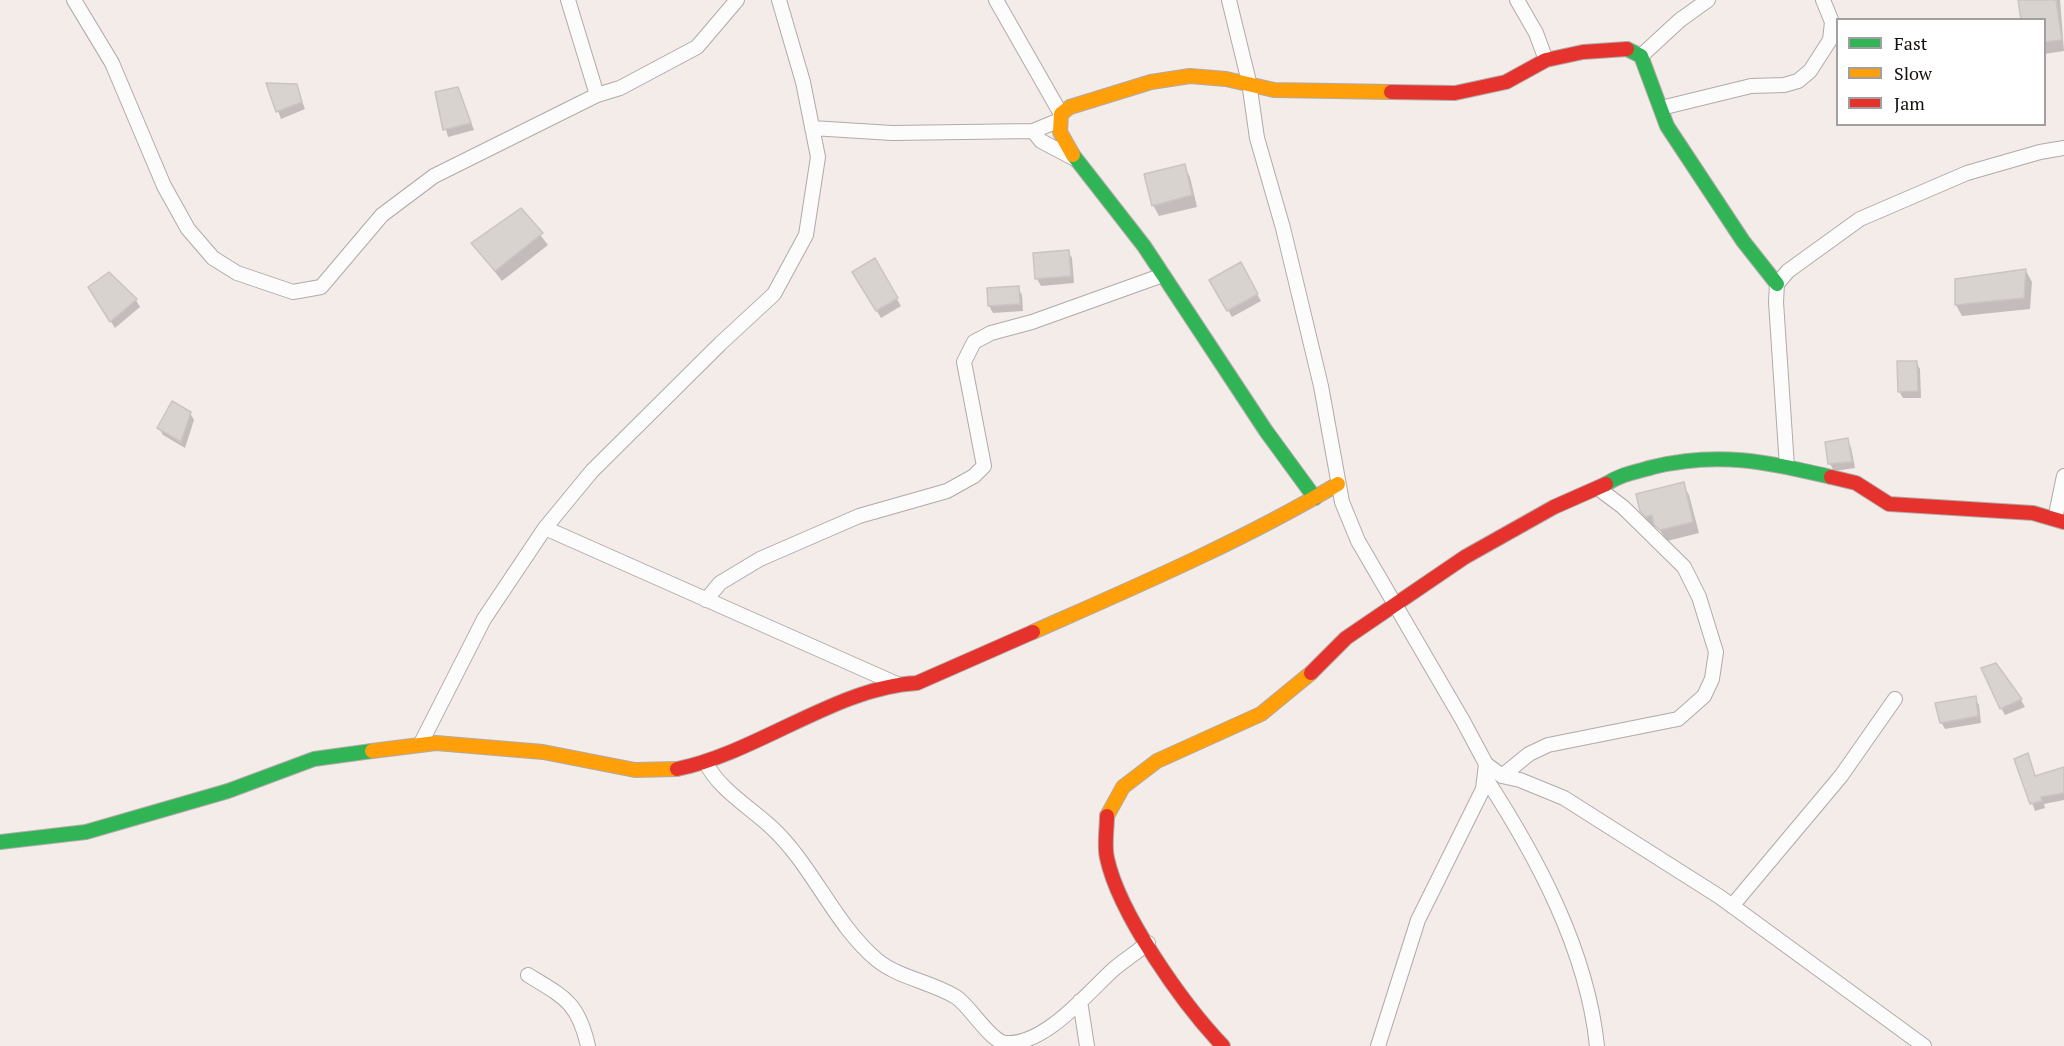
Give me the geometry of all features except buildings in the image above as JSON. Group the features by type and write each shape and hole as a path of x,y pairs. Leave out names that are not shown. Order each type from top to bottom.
{"street":[{"path":"74,0 112,63 164,186 188,229 213,258 237,273 293,292 321,287 382,215 434,176 597,95 620,88 697,47 737,0"},
{"path":"568,0 597,95"},
{"path":"420,745 484,619 545,528 592,471 721,342 774,294 806,235 818,157 803,82 779,0"},
{"path":"996,0 1060,117 1060,132 1075,159 1144,246 1266,431 1315,498"},
{"path":"1229,0 1249,82 1257,138 1283,228 1321,386 1342,502 1358,541 1463,721 1485,770 1573,944 1594,1017 1597,1046"},
{"path":"1517,0 1536,33 1546,60"},
{"path":"1641,57 1680,20 1708,0"},
{"path":"1661,108 1750,86 1784,86 1798,81 1810,71 1830,40 1832,22 1823,0"},
{"path":"812,128 892,133 1033,131 1060,117 1070,107 1178,77 1249,82 1274,90 1455,93 1506,82 1546,60 1583,52 1629,49 1641,57 1667,126 1743,241 1777,284"},
{"path":"1033,131 1041,141 1075,159"},
{"path":"1787,467 1776,302 1777,284 1788,271 1860,219 1967,173 2040,152 2064,148"},
{"path":"706,600 720,583 760,559 859,516 947,491 974,476 984,466 964,362 974,342 991,333 1053,315 1163,275"},
{"path":"1223,1046 1206,1028 1148,943 1115,888 1106,855 1107,816 1123,787 1156,761 1261,714 1309,675 1346,638 1394,605 1494,540 1554,507 1599,489 1618,476 1688,459 1736,459 1787,467 1856,483 1889,504 1991,509 2033,513 2059,520 2064,477"},
{"path":"0,842 86,832 155,814 314,759 436,742 543,752 635,770 667,771 706,763 831,707 897,684 917,683 1018,640 1198,559 1276,521 1338,484"},
{"path":"1502,777 1529,754 1548,745 1678,719 1704,696 1712,679 1716,652 1699,597 1684,567 1623,507 1599,489"},
{"path":"545,528 897,684"},
{"path":"1732,906 1841,776 1896,699"},
{"path":"706,763 714,779 772,827 795,852 839,918 878,961 956,997 992,1036 1004,1043 1025,1040 1059,1021 1115,968 1148,943"},
{"path":"1485,770 1502,777 1520,780 1564,798 1732,906 1924,1046"},
{"path":"1378,1046 1418,921 1483,789 1485,770"},
{"path":"528,975 566,998 580,1017 588,1046"},
{"path":"1080,1001 1087,1046"}],"traffic: fast":[{"path":"1627,49 1641,56 1667,126 1743,241 1777,284"},
{"path":"1073,155 1144,246 1266,431 1315,498"},
{"path":"1606,484 1653,467 1677,462 1721,459 1764,463 1831,477"},
{"path":"0,842 86,832 228,791 314,759 372,751"}],"traffic: slow":[{"path":"1073,155 1060,132 1061,114 1070,107 1151,82 1190,76 1226,79 1274,90 1391,92"},
{"path":"1033,632 1226,544 1338,484"},
{"path":"1107,816 1123,787 1157,761 1261,714 1311,673"},
{"path":"372,751 436,743 543,752 635,770 677,769"}],"traffic: jam":[{"path":"1391,92 1455,93 1506,82 1546,60 1583,52 1627,49"},
{"path":"1831,477 1856,483 1889,504 2033,513 2064,522"},
{"path":"1311,673 1346,638 1465,557 1554,507 1606,484"},
{"path":"677,769 707,761 737,749 857,696 887,687 917,683 1033,632"},
{"path":"1107,816 1107,858 1114,880 1138,931 1172,983 1223,1046"}]}
